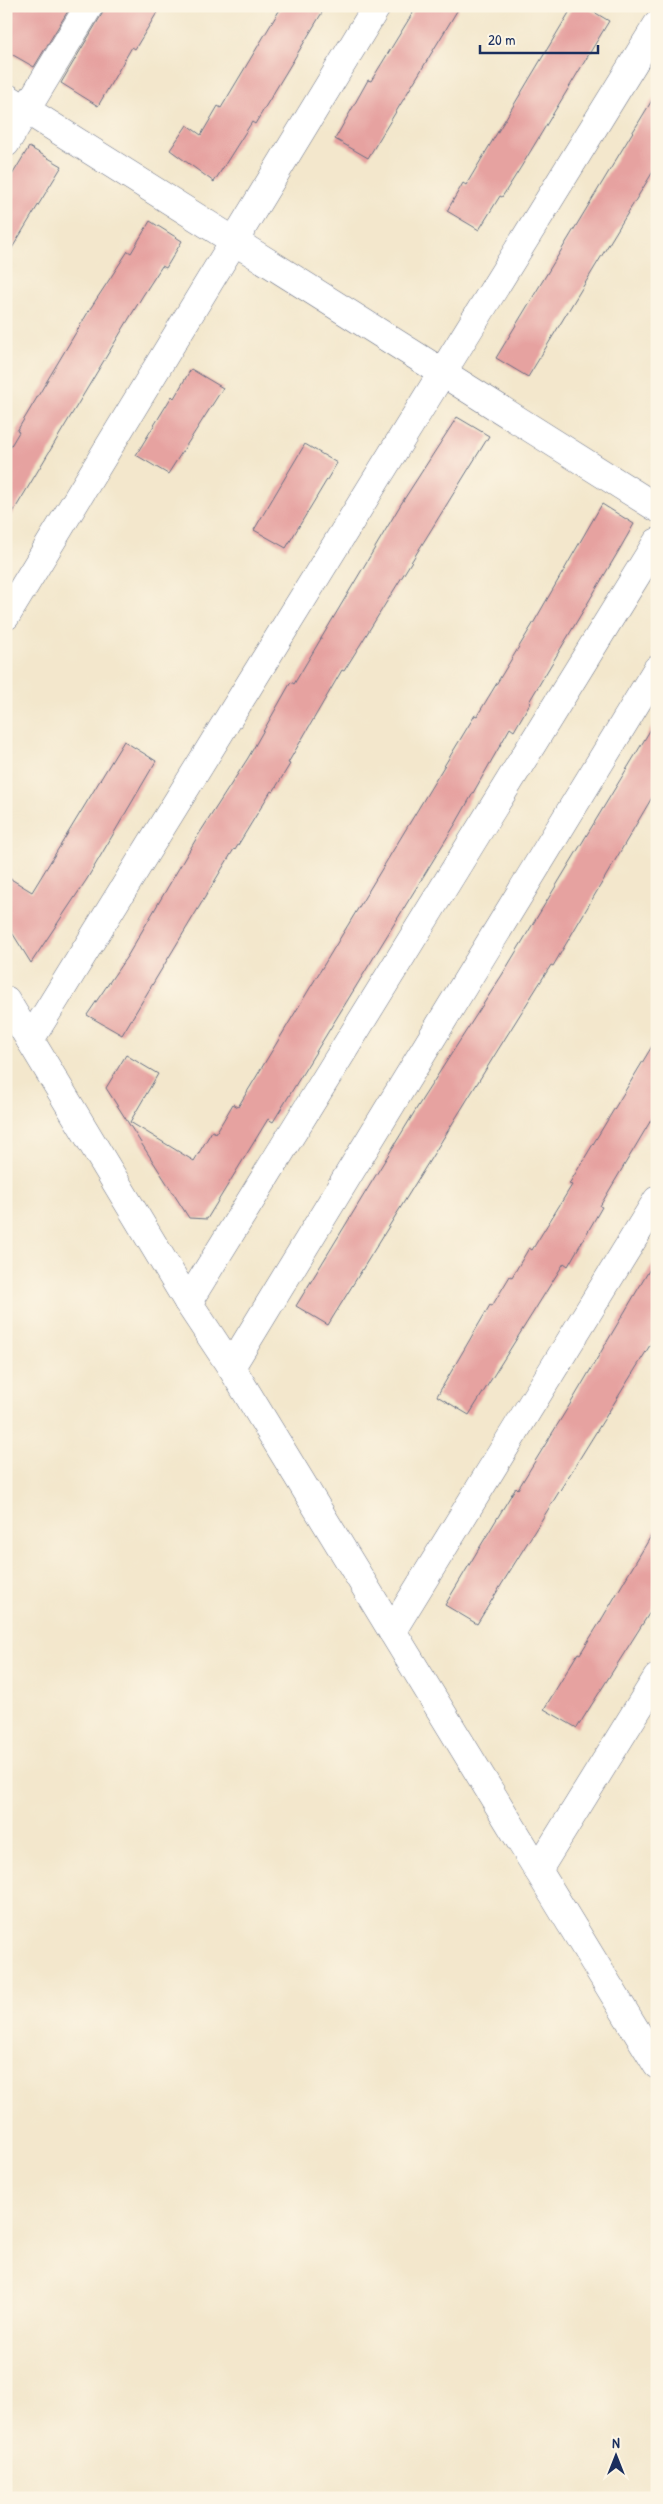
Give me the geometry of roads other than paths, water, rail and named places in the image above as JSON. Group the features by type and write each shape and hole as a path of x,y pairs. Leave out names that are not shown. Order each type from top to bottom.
{"street":[{"path":"6,143 16,104 89,6"},
{"path":"6,616 377,6"},
{"path":"30,1040 657,25"},
{"path":"16,104 657,508"},
{"path":"188,1302 657,542"},
{"path":"231,1367 657,669"},
{"path":"6,1000 188,1302 231,1367 657,2065"},
{"path":"392,1631 657,1200"},
{"path":"538,1870 657,1678"}]}
